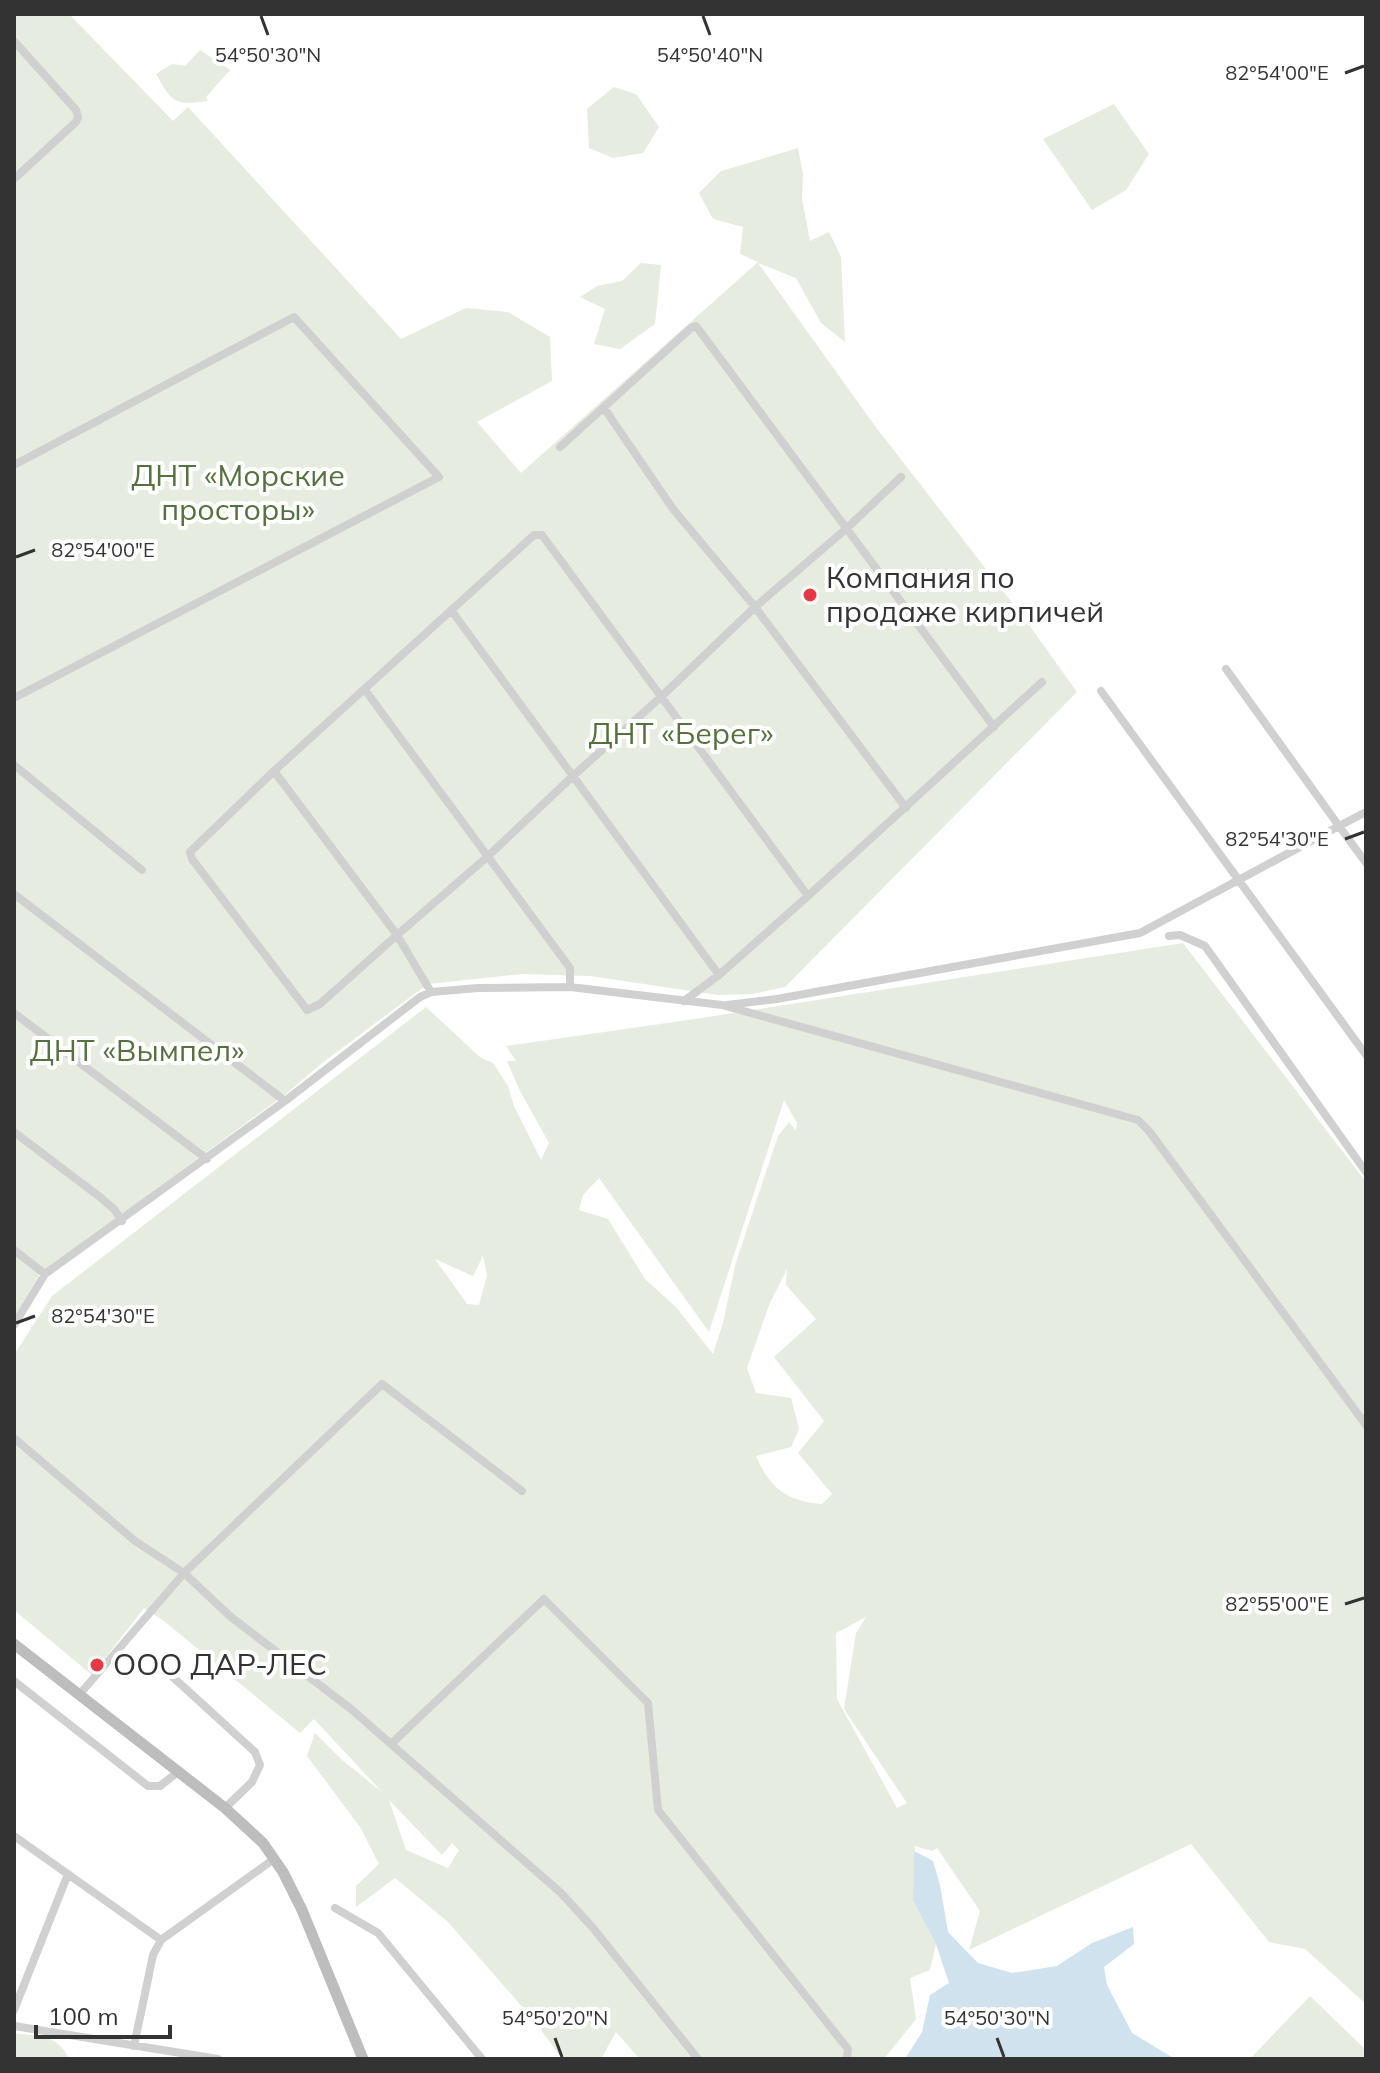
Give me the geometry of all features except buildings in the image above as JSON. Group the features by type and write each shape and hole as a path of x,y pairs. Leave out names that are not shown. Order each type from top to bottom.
{"main road":[{"path":"14,1644 251,1831 274,1859 302,1910 363,2059"}],"street":[{"path":"14,41 76,110 78,117 14,179"},
{"path":"14,465 294,317 439,477 14,698"},
{"path":"560,447 696,326 994,727"},
{"path":"604,408 673,509 755,607 906,808"},
{"path":"808,896 662,696 542,535 534,535 274,771 190,852 192,859 307,1010 320,1004 486,858 662,696 755,607 901,477"},
{"path":"451,610 719,975"},
{"path":"1226,669 1366,863"},
{"path":"684,1001 719,975 808,896 1042,682"},
{"path":"365,690 570,968 570,987"},
{"path":"1101,691 1366,1055"},
{"path":"14,765 142,870"},
{"path":"274,771 397,935 431,992"},
{"path":"722,1005 792,996 1140,933 1366,812"},
{"path":"14,894 285,1101"},
{"path":"1169,936 1180,935 1205,946 1366,1172"},
{"path":"14,1325 45,1274 207,1159 420,997 431,992 478,988 570,987 722,1005 1138,1120 1366,1425"},
{"path":"14,1013 207,1159"},
{"path":"14,1132 100,1197 122,1221"},
{"path":"14,1250 45,1274"},
{"path":"79,1695 184,1573 382,1384 522,1491"},
{"path":"14,1438 135,1541 184,1573 231,1617 351,1709 561,1893 593,1928 698,2059"},
{"path":"391,1744 544,1599 648,1703 658,1810 848,2049 847,2059"},
{"path":"152,1658 255,1752 260,1765 252,1782 225,1808"},
{"path":"14,1681 148,1786 160,1786 178,1772"},
{"path":"14,1836 161,1940"},
{"path":"134,2046 153,1955 161,1940 274,1859"},
{"path":"14,2010 68,1874"},
{"path":"335,1908 378,1933 482,2059"},
{"path":"14,2026 218,2059"}],"green space":[{"path":"14,14 69,14 173,121 188,107 401,339 466,308 508,312 550,337 552,381 477,422 521,473 758,262 740,254 743,227 713,219 699,193 721,171 798,148 803,174 802,198 810,241 829,232 841,257 845,342 821,323 796,278 758,263 875,426 1024,618 1077,692 785,987 752,994 718,995 590,976 523,974 428,984 287,1093 39,1275 14,1318"},
{"path":"200,50 230,70 206,97 208,101 188,103 175,100 156,74 172,64 185,66"},
{"path":"614,87 636,94 659,127 643,153 613,158 589,148 587,109"},
{"path":"1114,104 1149,154 1126,190 1092,210 1043,139"},
{"path":"641,263 661,265 655,324 620,349 594,344 605,309 580,297 597,286 622,281"},
{"path":"1183,943 1366,1182 1366,2004 1305,1949 1269,1942 1191,1844 969,1950 980,1911 937,1848 932,1851 915,1846 913,1901 936,1944 930,1970 910,1978 916,2019 884,2059 640,2059 616,2032 603,2059 562,2059 533,2019 448,1922 395,1878 356,1907 356,1886 379,1864 360,1827 307,1756 315,1733 342,1760 382,1792 314,1719 300,1733 144,1608 92,1675 14,1610 14,1355 52,1296 426,1007 481,1058 493,1063 508,1086 514,1106 541,1160 549,1143 519,1089 507,1061 516,1061 506,1046","holes":["784,1100 797,1123 796,1131 789,1122 778,1136 736,1262 713,1354 676,1307 645,1279 608,1219 579,1210 583,1195 599,1178 709,1332","483,1256 487,1275 479,1305 467,1304 435,1259 473,1276","787,1269 786,1285 816,1319 774,1357 824,1421 798,1453 832,1494 822,1504 799,1500 782,1491 767,1477 756,1456 791,1447 799,1429 791,1398 756,1393 747,1368 769,1305","866,1617 856,1633 844,1709 907,1803 897,1808 837,1699 836,1633","389,1800 442,1855 452,1843 459,1850 448,1868 406,1850"]},
{"path":"1310,1996 1366,2050 1366,2059 1250,2059"},
{"path":"14,2033 53,2040 69,2059 14,2059"}],"water":[{"path":"914,1851 933,1861 948,1932 978,1963 1012,1973 1057,1966 1092,1943 1133,1927 1134,1944 1104,1967 1107,1985 1132,2033 1175,2059 905,2059 922,2032 930,1995 949,1983 936,1944 913,1901"}],"place":[{"name":"Компания по продаже кирпичей","path":"810,595"},
{"name":"ООО ДАР-ЛЕС","path":"97,1665"}],"park label":[{"name":"ДНТ «Морские просторы»","path":"238,493"},
{"name":"ДНТ «Берег»","path":"681,734"},
{"name":"ДНТ «Вымпел»","path":"137,1051"}]}
